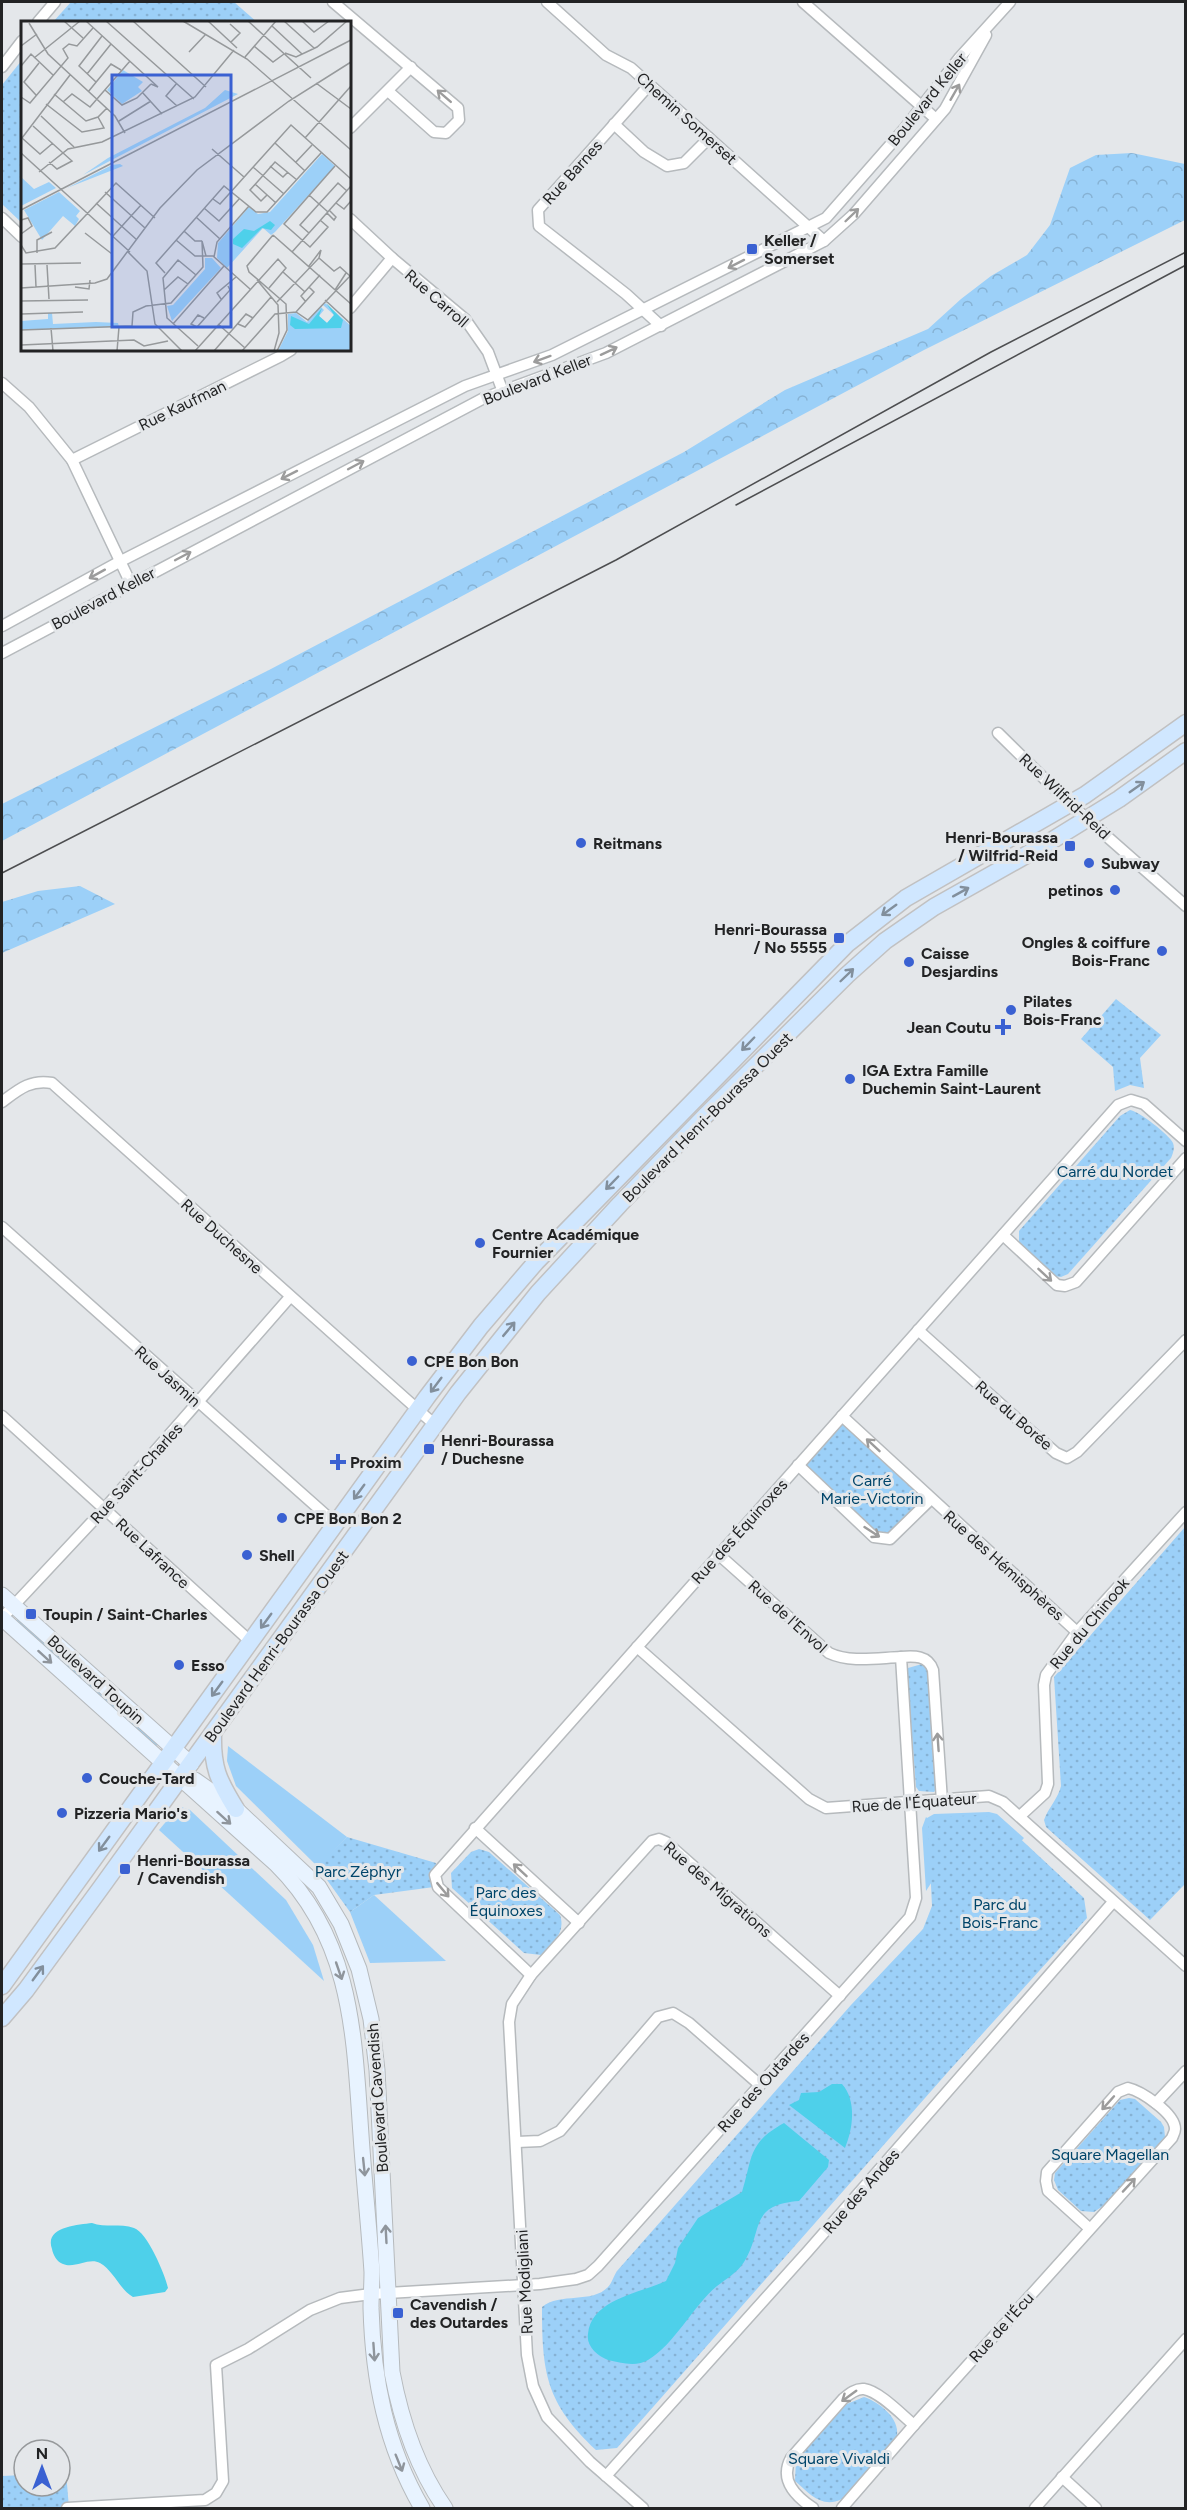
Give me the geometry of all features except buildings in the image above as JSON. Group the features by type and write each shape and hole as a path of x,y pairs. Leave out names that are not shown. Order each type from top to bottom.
{"main road":[{"name":"Boulevard Henri-Bourassa Ouest","path":"2,1986 417,1410 481,1326 536,1262 847,944 906,898 1070,804 1136,760 1185,723"},
{"name":"Boulevard Henri-Bourassa Ouest","path":"2,2018 34,1979 435,1425 501,1338 579,1248 705,1116 885,941 934,907 1088,819 1137,787 1185,751"},
{"name":"Boulevard Toupin","path":"7,1600 168,1756"},
{"name":"Boulevard Toupin","path":"2,1618 185,1771"},
{"path":"213,1733 215,1768 219,1782 236,1809"},
{"name":"Boulevard Cavendish","path":"185,1771 236,1809 319,1887 341,1924 359,1969 369,2008 375,2056 392,2372 399,2404 418,2460 446,2508"},
{"name":"Boulevard Cavendish","path":"185,1771 291,1880 311,1909 334,1956 344,1987 354,2031 367,2197 375,2375 381,2408 398,2462 422,2508"}],"street":[{"path":"39,21 55,2"},
{"path":"333,2 458,108 459,120 446,133 434,132 388,91"},
{"name":"Chemin Somerset","path":"547,2 606,55 631,68 650,84 824,241"},
{"path":"803,2 936,120"},
{"name":"Boulevard Keller","path":"2,626 119,562 465,386 552,355 826,218 922,107 960,57 1010,2"},
{"name":"Boulevard Keller","path":"2,653 484,398 606,353 824,241 854,214 936,120 954,95 995,20"},
{"path":"2,67 21,42"},
{"path":"351,127 411,67"},
{"name":"Rue Barnes","path":"650,84 538,210 539,226 646,310 661,326"},
{"path":"614,124 644,152 667,166 684,163 709,138"},
{"path":"2,218 21,236"},
{"name":"Rue Carroll","path":"351,220 392,258 465,319 480,337 503,392"},
{"path":"351,307 392,258"},
{"name":"Rue Kaufman","path":"72,460 289,351"},
{"path":"2,382 29,407 72,460 131,584"},
{"name":"Rue Wilfrid-Reid","path":"999,733 1070,804 1185,906"},
{"name":"Rue Duchesne","path":"2,1102 28,1083 40,1081 51,1083 435,1425"},
{"name":"Rue des Équinoxes","path":"531,1975 438,1887 435,1875 1118,1105 1131,1100 1144,1104 1185,1141"},
{"path":"1003,1235 1057,1285 1065,1286 1076,1282 1185,1158"},
{"name":"Rue Jasmin","path":"2,1227 197,1403 336,1524"},
{"name":"Rue Saint-Charles","path":"2,1618 7,1600 105,1509 290,1297"},
{"name":"Rue du Borée","path":"918,1330 1056,1453 1067,1458 1077,1452 1185,1340"},
{"name":"Rue Lafrance","path":"2,1416 251,1642"},
{"name":"Rue des Hémisphères","path":"842,1416 1077,1632"},
{"name":"Rue des Hémisphères","path":"798,1465 874,1537 890,1539 931,1499"},
{"name":"Rue du Chinook","path":"1020,1816 1045,1793 1048,1784 1044,1685 1046,1675 1077,1632 1185,1512"},
{"name":"Rue de l'Envol","path":"718,1554 829,1653 839,1658 850,1659 901,1657"},
{"name":"Rue de l'Équateur","path":"638,1647 809,1799 826,1808 989,1796 1003,1802 1185,1966"},
{"path":"901,1657 924,1658 931,1662 942,1801"},
{"name":"Rue des Outardes","path":"67,2508 205,2500 216,2493 223,2481 216,2365 248,2349 320,2305 351,2296 525,2285 576,2279 588,2275 910,1917 916,1898 901,1657"},
{"path":"475,1828 579,1923"},
{"name":"Rue des Migrations","path":"510,2011 531,1975 652,1841 659,1839 666,1842 840,1996"},
{"name":"Rue des Andes","path":"606,2476 824,2234 1113,1902"},
{"name":"Rue Modigliani","path":"510,2011 527,2355 533,2386 547,2417 606,2476 643,2508"},
{"path":"517,2142 540,2141 560,2131 658,2017 673,2013 688,2023 760,2085"},
{"path":"1156,2103 1185,2071"},
{"name":"Rue de l'Écu","path":"842,2508 1089,2228 1172,2138 1175,2128 1172,2119 1156,2103 1139,2091 1122,2089 1047,2172 1048,2192 1089,2228"},
{"path":"1035,2508 1185,2339"},
{"path":"813,2508 799,2505 786,2477 785,2468 853,2391 863,2388 871,2392 914,2425"},
{"path":"1062,2477 1096,2508"}],"green space":[{"path":"71,2 234,2 256,21 54,21"},
{"path":"21,61 21,222 2,204 2,85"},
{"path":"1132,153 1185,164 1185,220 924,350 2,841 2,804 269,670 684,452 785,390 928,329 991,276 1027,255 1050,225 1070,168 1096,155"},
{"path":"80,886 115,904 2,953 2,902 38,891"},
{"path":"1116,999 1161,1035 1140,1058 1144,1088 1130,1085 1115,1091 1113,1067 1081,1039"},
{"name":"Carré du Nordet","path":"1130,1110 1147,1119 1170,1139 1174,1147 1171,1158 1068,1274 1061,1277 1054,1276 1019,1244 1019,1231 1120,1116"},
{"name":"Carré Marie-Victorin","path":"842,1416 931,1499 890,1539 874,1537 798,1465"},
{"path":"1185,1527 1185,1884 1150,1920 1046,1827 1044,1820 1061,1786 1054,1677"},
{"path":"17,1619 30,1624 135,1719 159,1745 153,1746 134,1731 19,1628 16,1623"},
{"path":"922,1664 928,1671 937,1788 934,1792 919,1791 916,1787 907,1672 908,1668"},
{"path":"228,1746 347,1837 318,1867 236,1786 227,1761"},
{"path":"181,1807 190,1810 286,1900 313,1945 324,1981 159,1830"},
{"path":"989,1812 997,1814 1024,1838 1016,1847 935,1877 926,1891 922,1828 926,1817 934,1814"},
{"name":"Parc du Bois-Franc","path":"979,1815 999,1819 1084,1898 1087,1918 947,2073 617,2448 596,2450 566,2417 550,2386 543,2351 542,2307 558,2300 593,2295 608,2287 617,2271 851,2005 923,1929 932,1906 928,1823 940,1817"},
{"name":"Parc Zéphyr","path":"347,1837 436,1863 434,1887 374,1895 350,1912 317,1866"},
{"name":"Parc des Équinoxes","path":"479,1849 489,1852 560,1915 560,1932 541,1955 524,1953 452,1888 451,1873 471,1852"},
{"path":"374,1895 446,1961 370,1963 350,1912"},
{"name":"Square Magellan","path":"1135,2099 1161,2122 1165,2137 1103,2206 1094,2212 1081,2211 1058,2190 1054,2180 1055,2173 1120,2100"},
{"name":"Square Vivaldi","path":"864,2397 876,2403 892,2417 897,2436 842,2499 828,2502 817,2499 795,2481 796,2460 847,2404"},
{"path":"2,2476 12,2476 12,2498 68,2498 69,2508 2,2508"}],"shaded area":[{"path":"832,2084 842,2084 852,2107 852,2124 845,2148 789,2105 799,2100 801,2093 819,2092"},
{"path":"784,2123 829,2160 828,2167 799,2201 783,2203 764,2214 741,2266 699,2304 658,2353 644,2362 634,2364 608,2360 596,2353 589,2343 588,2334 591,2322 598,2313 619,2299 666,2281 675,2263 678,2248 698,2218 742,2192 758,2144 772,2130"},
{"path":"92,2223 129,2227 139,2231 150,2245 163,2273 168,2288 165,2292 133,2297 100,2263 91,2261 68,2265 59,2262 53,2251 51,2242 53,2236 63,2228"}],"tram line":[{"path":"2,873 616,560 991,352 1186,252"},
{"path":"736,505 1186,265"}],"place":[{"name":"Keller / Somerset","path":"752,249"},
{"name":"Reitmans","path":"581,843"},
{"name":"Henri-Bourassa / Wilfrid-Reid","path":"1070,846"},
{"name":"Subway","path":"1089,863"},
{"name":"petinos","path":"1115,890"},
{"name":"Henri-Bourassa / No 5555","path":"839,938"},
{"name":"Ongles & coiffure Bois-Franc","path":"1162,951"},
{"name":"Caisse Desjardins","path":"909,962"},
{"name":"Pilates Bois-Franc","path":"1011,1010"},
{"name":"Jean Coutu","path":"1003,1027"},
{"name":"IGA Extra Famille Duchemin Saint-Laurent","path":"850,1079"},
{"name":"Centre Académique Fournier","path":"480,1243"},
{"name":"CPE Bon Bon","path":"412,1361"},
{"name":"Henri-Bourassa / Duchesne","path":"429,1449"},
{"name":"Proxim","path":"338,1462"},
{"name":"CPE Bon Bon 2","path":"282,1518"},
{"name":"Shell","path":"247,1555"},
{"name":"Toupin / Saint-Charles","path":"31,1614"},
{"name":"Esso","path":"179,1665"},
{"name":"Couche-Tard","path":"87,1778"},
{"name":"Pizzeria Mario's","path":"62,1813"},
{"name":"Henri-Bourassa / Cavendish","path":"125,1869"},
{"name":"Cavendish / des Outardes","path":"398,2313"}]}
